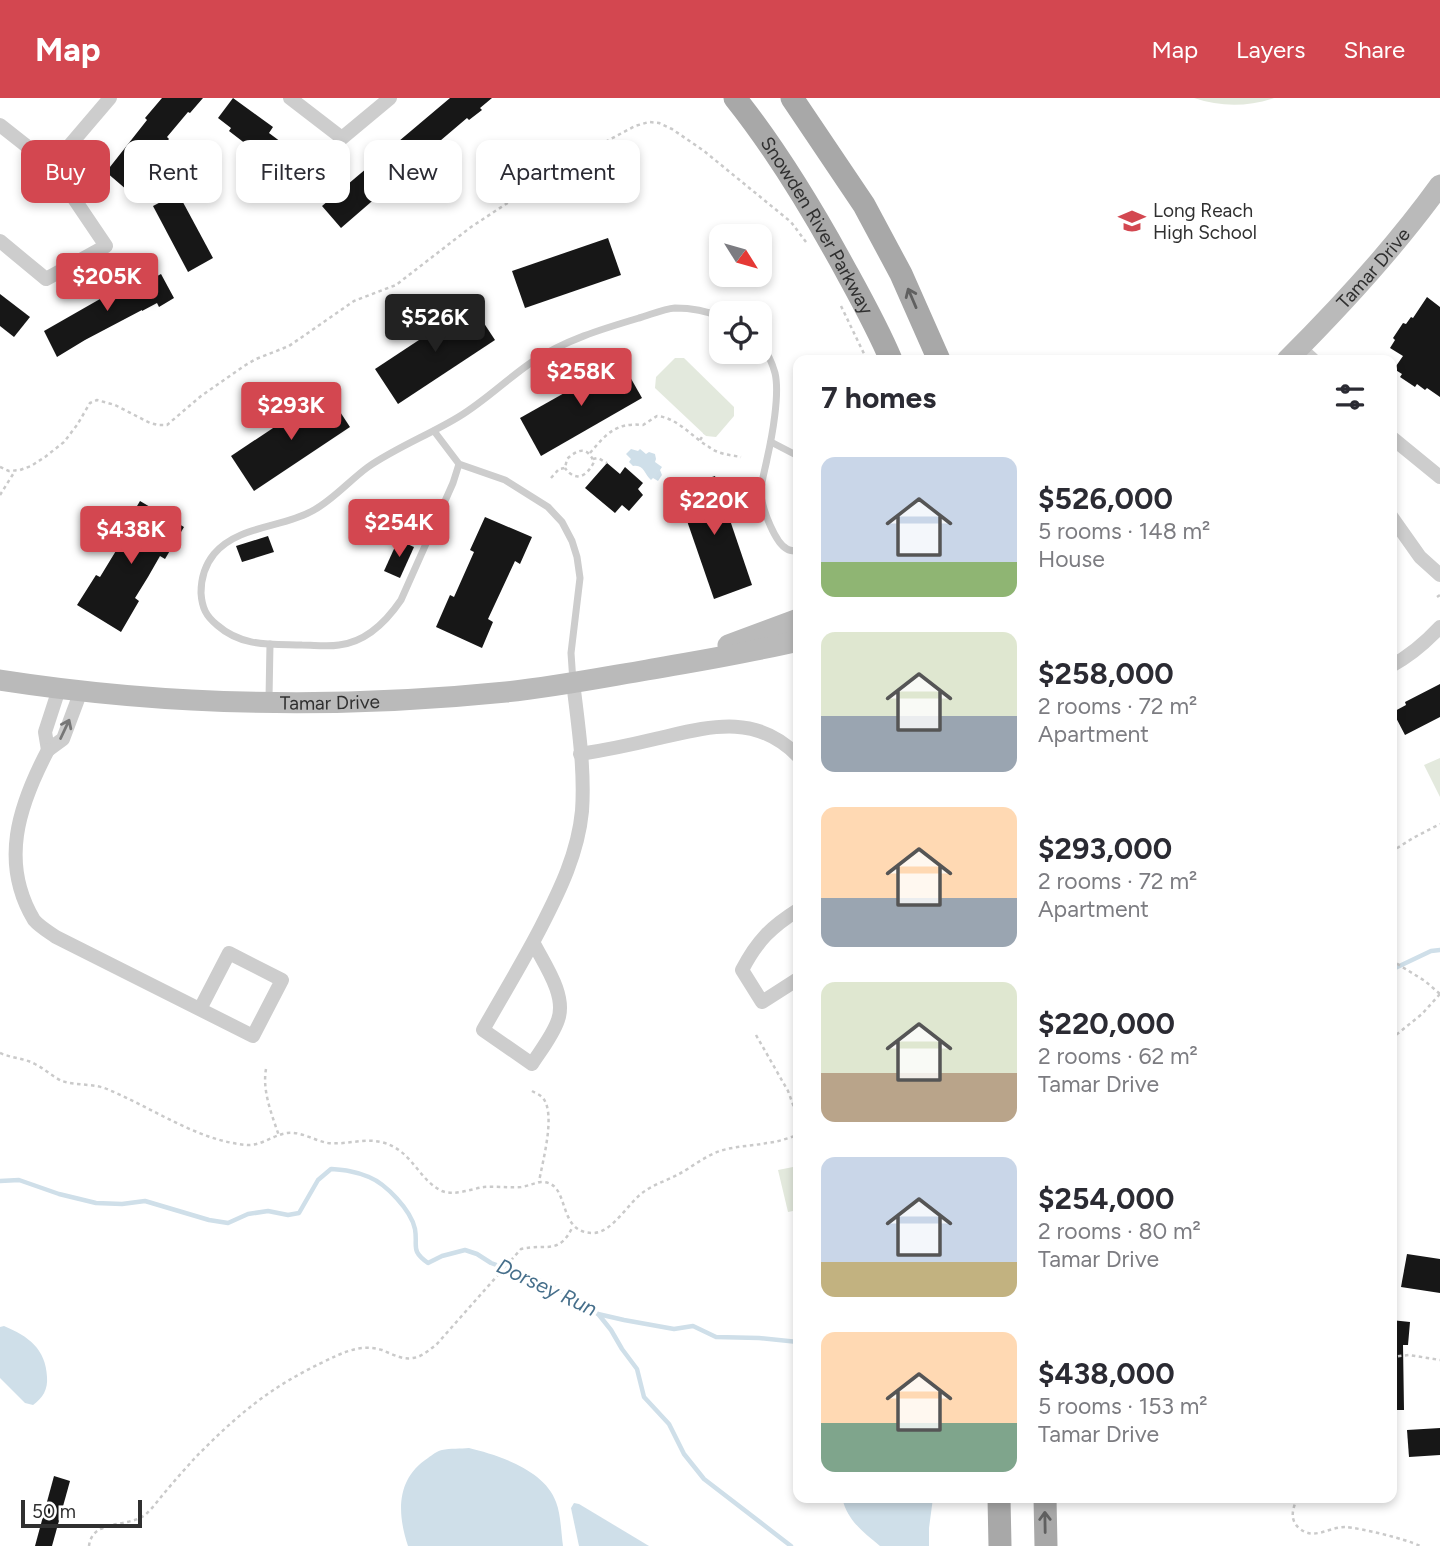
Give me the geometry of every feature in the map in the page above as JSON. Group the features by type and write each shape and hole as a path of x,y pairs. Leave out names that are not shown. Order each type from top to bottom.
{"main road":[{"name":"Snowden River Parkway","path":"735,98 787,172 824,232 889,355"},
{"path":"792,98 864,205 901,274 937,355"},
{"path":"999,1503 1000,1546"},
{"path":"1045,1503 1046,1546"}],"street":[{"path":"74,140 110,98"},
{"path":"290,98 308,103 342,138 390,98"},
{"path":"0,125 21,142"},
{"name":"Tamar Drive","path":"1297,355 1381,261 1440,185"},
{"path":"0,240 46,279 106,246 77,203"},
{"path":"1397,442 1440,477"},
{"path":"1397,524 1420,557 1440,575"},
{"name":"Tamar Drive","path":"659,668 793,621"},
{"path":"1397,663 1416,650 1440,627"},
{"name":"Tamar Drive","path":"0,680 59,689 195,701 341,702 422,699 506,692 573,682 752,652 793,642"},
{"path":"533,942 559,994 561,1008 558,1021 533,1064 483,1031 563,885 578,837 582,812 573,682"},
{"path":"48,750 45,732 59,689"},
{"path":"81,691 63,739 48,750 14,816 8,839 10,882 16,896 36,923 56,937 253,1037 282,980 229,953 200,1009"},
{"path":"580,754 710,727 736,726 772,736 793,751"},
{"path":"793,913 776,924 760,940 742,970 762,1002 793,982"}],"lane":[{"path":"459,464 401,600 392,614 369,635 339,645 270,644 235,639 207,616 201,592 206,565 220,548 243,535 313,511 384,457 484,401 507,381 558,346 586,334 672,308 709,314"},
{"path":"772,364 776,375 776,390 771,442 761,496 767,516 781,543 787,549 793,550"},
{"path":"434,431 459,464 505,480 548,507 562,523 572,541 580,578 571,653 573,682"},
{"path":"771,442 793,453"},
{"path":"269,702 270,644"}],"path":[{"path":"0,467 15,471 31,466 64,442 90,403 97,400 115,405 150,423 167,425 201,396 244,366 289,346 354,301 396,285 471,227 579,156 635,126 649,122 672,129 725,168 791,222 811,249"},
{"path":"838,299 865,355"},
{"path":"590,453 609,432 619,426 643,425 657,416 670,418 710,448 741,457"},
{"path":"699,440 704,434"},
{"path":"579,451 590,453 593,459 588,472 581,476 573,476 565,468 567,460 579,451"},
{"path":"593,459 598,458 607,463"},
{"path":"551,478 559,469 565,468"},
{"path":"0,495 15,471"},
{"path":"1397,848 1440,824"},
{"path":"1397,964 1440,994 1422,1014 1397,1034"},
{"path":"756,1035 793,1104"},
{"path":"0,1053 35,1064 62,1080 107,1088 163,1118 218,1138 247,1145 258,1144 287,1133 296,1133 328,1143 362,1140 392,1145 412,1161 428,1181 448,1193 484,1187 549,1183 556,1186 573,1226 596,1233 613,1223 645,1191 720,1151 793,1136"},
{"path":"266,1069 264,1080 279,1136"},
{"path":"531,1091 542,1097 548,1115 548,1136 539,1182"},
{"path":"89,1546 91,1536 97,1530 135,1521 143,1516 195,1458 275,1388 358,1348 370,1347 401,1358 413,1358 422,1354 436,1345 521,1249 556,1246 569,1235 573,1226"},
{"path":"1397,1356 1409,1355 1440,1360"},
{"path":"1295,1503 1292,1516 1294,1523 1311,1535 1344,1527 1420,1546"}],"shaded area":[{"path":"1194,98 1274,98 1234,105"},
{"path":"675,358 684,358 734,407 734,416 716,437 706,436 655,388 656,377"},
{"path":"631,449 655,454 655,462 662,467 662,475 658,481 653,478 651,480 642,468 629,462 631,459 626,454"},
{"path":"1440,758 1440,797 1424,765"},
{"path":"793,1167 793,1211 788,1212 778,1170"},
{"path":"4,1326 28,1339 39,1351 46,1367 46,1389 33,1405 25,1403 0,1378 0,1327"},
{"path":"469,1448 506,1460 542,1481 558,1507 563,1546 408,1546 401,1509 405,1486 410,1476 418,1466 438,1451"},
{"path":"574,1503 649,1546 579,1546 571,1508"},
{"path":"844,1503 932,1503 929,1546 880,1546 852,1519"}],"building":[{"path":"162,98 203,98 167,137 168,140 131,140 147,120 145,118"},
{"path":"233,98 273,127 269,133 278,140 241,140 218,118"},
{"path":"450,98 492,98 480,108 482,110 469,120 467,118 441,140 400,140"},
{"path":"124,149 124,187 110,175 110,167"},
{"path":"364,171 364,203 370,203 341,228 322,206 326,203 350,203 350,182"},
{"path":"159,203 183,203 213,258 188,272 153,206"},
{"path":"608,238 621,275 525,308 512,271"},
{"path":"161,274 174,298 159,307 157,303 142,310 57,357 44,331 114,291 115,293 144,280 146,282"},
{"path":"0,294 30,317 14,337 0,326"},
{"path":"1427,297 1440,307 1440,397 1417,384 1415,387 1400,377 1402,374 1397,371 1397,365 1403,356 1390,348 1395,340 1393,338 1403,323 1406,324"},
{"path":"472,305 495,340 398,404 375,369"},
{"path":"621,361 642,398 541,456 520,418"},
{"path":"327,392 350,427 254,491 231,456"},
{"path":"607,463 620,474 625,467 643,483 638,489 643,495 629,511 622,505 615,513 585,488"},
{"path":"715,476 752,585 714,599 676,489"},
{"path":"140,501 184,527 165,559 160,556 135,598 139,601 121,632 77,605 96,575 100,577 125,536 121,533"},
{"path":"485,517 532,537 520,564 515,561 488,619 493,622 482,648 436,627 450,595 454,597 474,552 470,550"},
{"path":"268,536 274,552 242,562 236,546"},
{"path":"398,540 414,547 400,578 384,571"},
{"path":"1440,684 1440,717 1405,735 1397,720 1397,710 1406,705 1405,702"},
{"path":"1407,1254 1440,1259 1440,1293 1401,1287"},
{"path":"1397,1321 1410,1322 1408,1345 1403,1345 1404,1410 1397,1410"},
{"path":"1440,1428 1440,1455 1409,1457 1407,1430"},
{"path":"54,1476 70,1481 52,1546 35,1546"}],"waterway":[{"name":"Dorsey Run","path":"1397,967 1431,951 1440,950"},
{"name":"Dorsey Run","path":"0,1181 19,1180 96,1203 145,1201 228,1223 248,1214 268,1211 288,1215 299,1213 318,1180 331,1169 350,1171 376,1180 397,1198 413,1222 417,1251 428,1263 465,1250 491,1263 549,1284 598,1314 674,1329 693,1326 716,1337 793,1341"},
{"path":"599,1315 637,1369 644,1397 669,1424 684,1454 704,1479 791,1546"}],"place":[{"name":"Long Reach High School","path":"1132,221"}]}
